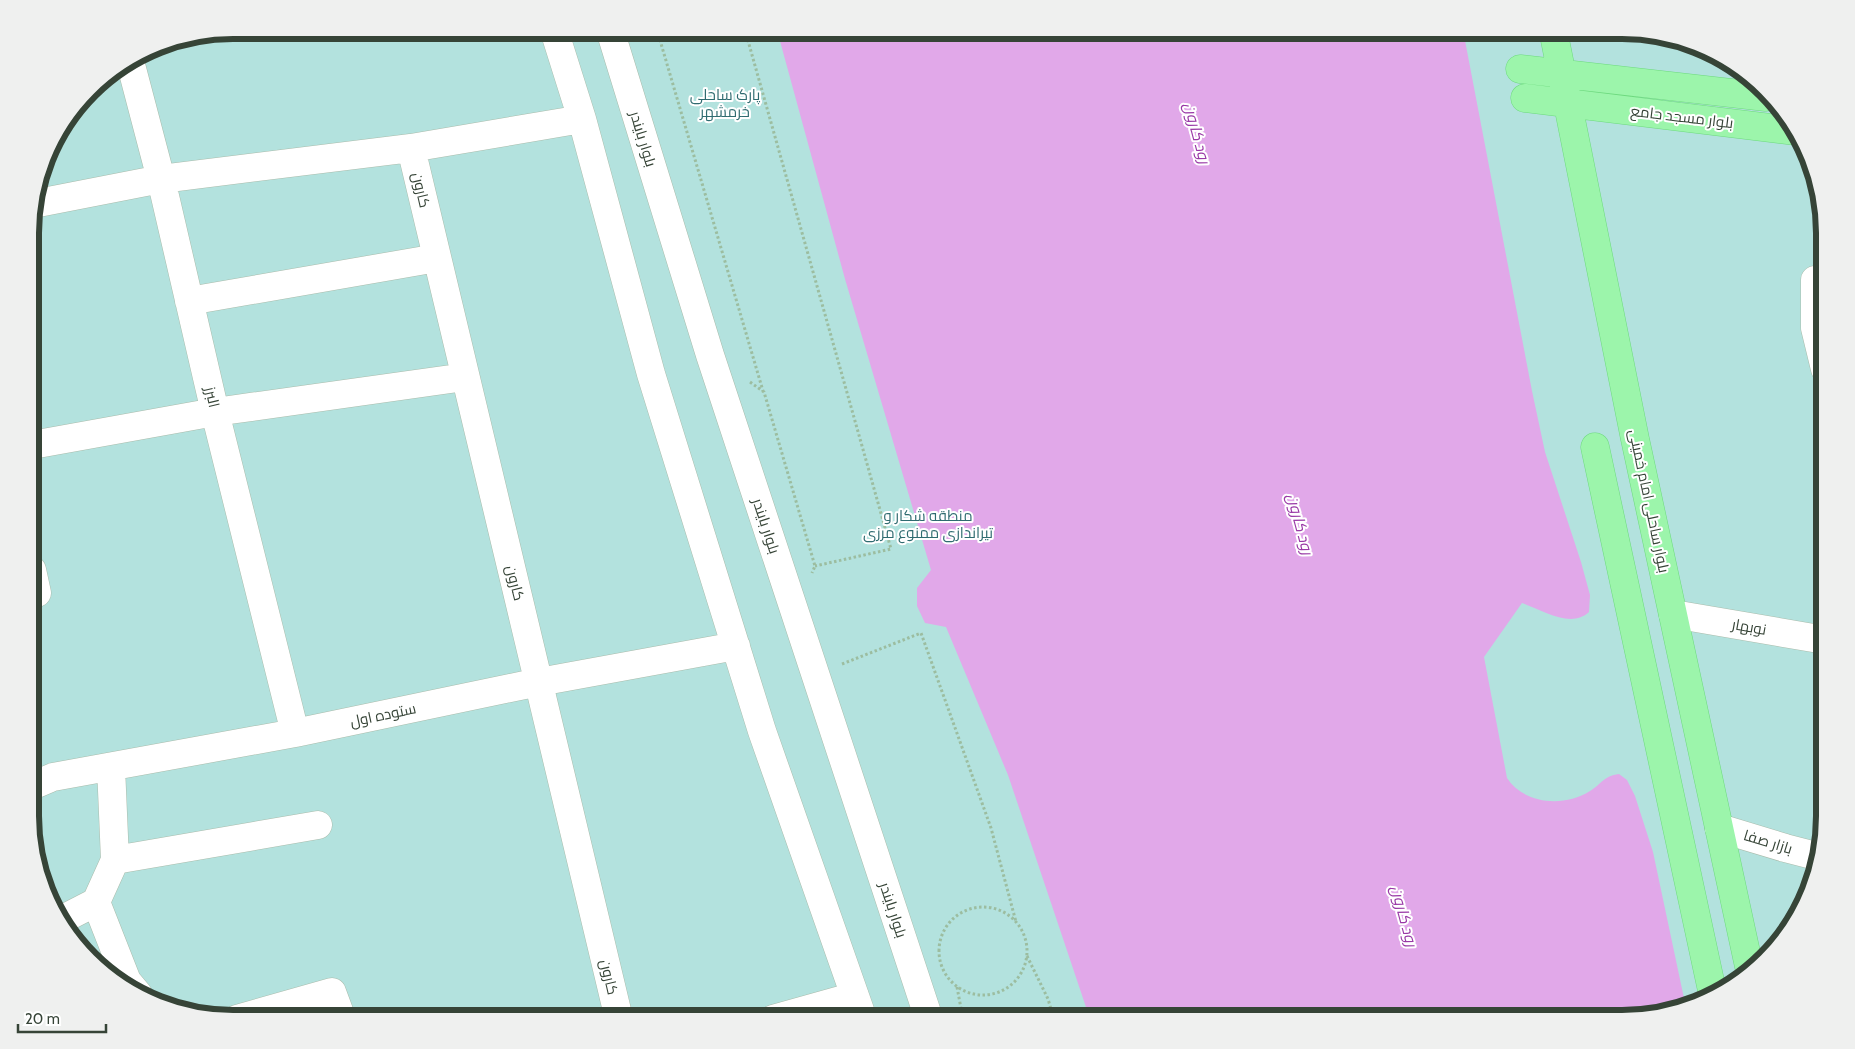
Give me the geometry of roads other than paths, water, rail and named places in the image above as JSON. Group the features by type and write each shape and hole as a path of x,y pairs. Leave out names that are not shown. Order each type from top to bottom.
{"main road":[{"name":"بلوار ساحلی امام خمینی","path":"1555,39 1635,439 1748,963"},
{"name":"بلوار مسجد جامع","path":"1520,69 1759,96"},
{"name":"بلوار مسجد جامع","path":"1525,98 1787,130"},
{"path":"1594,447 1712,988"}],"street":[{"path":"557,39 582,120 651,374 762,731 859,1007 838,1010"},
{"name":"بلوار بایندر","path":"613,39 710,355 926,1010"},
{"name":"البرز","path":"131,67 161,179 215,412 295,733"},
{"path":"41,202 161,179 411,148 582,120"},
{"name":"کارون","path":"411,148 617,1010"},
{"path":"189,301 437,258"},
{"path":"1815,280 1814,328 1816,336"},
{"path":"39,444 215,412 465,377"},
{"name":"نوبهار","path":"1673,614 1816,638"},
{"name":"ستوده اول","path":"39,783 53,777 295,733 539,682 736,646"},
{"path":"67,917 96,902 115,860 111,766"},
{"path":"115,860 318,825"},
{"name":"بازار صفا","path":"1720,828 1813,855"},
{"path":"96,902 127,979"},
{"path":"269,1010 332,992 339,1010"}],"water":[{"name":"رود کارون","path":"779,39 1465,39 1545,452 1590,595 1589,612 1582,617 1574,619 1556,616 1522,603 1484,657 1507,778 1514,787 1523,793 1545,801 1568,800 1579,796 1590,791 1606,778 1614,775 1619,774 1627,780 1635,796 1653,852 1684,1000 1660,1007 1635,1010 1087,1010 1008,775 946,627 925,623 917,606 917,588 931,570 845,279"}],"park label":[{"name":"پارک ساحلی خرمشهر","path":"725,104"},
{"name":"منطقه شکار و تیراندازی ممنوع مرزی","path":"928,524"}]}
